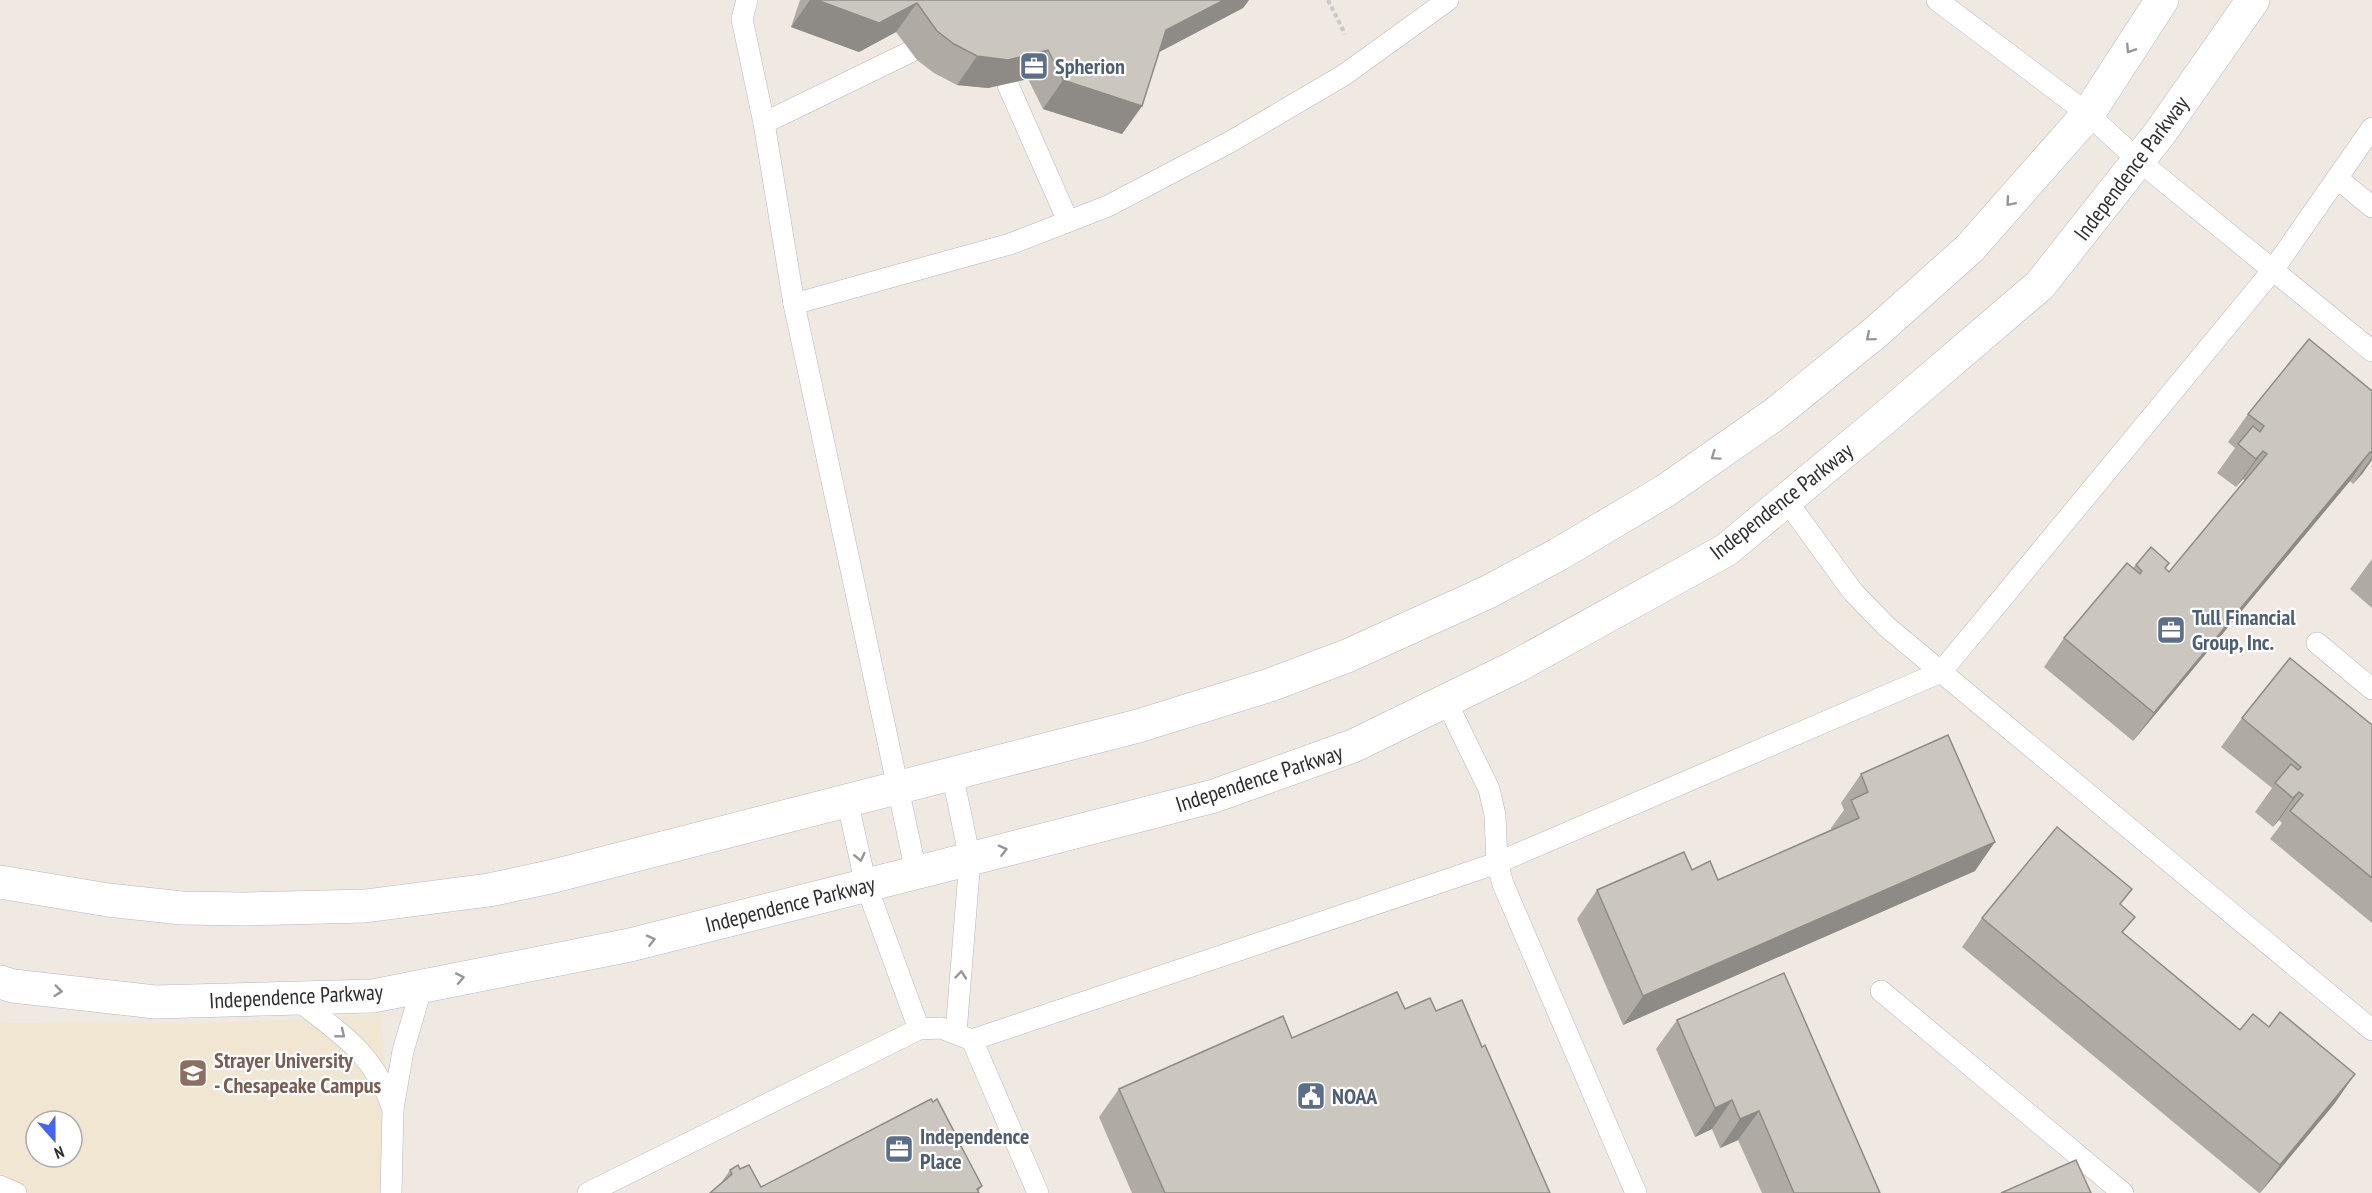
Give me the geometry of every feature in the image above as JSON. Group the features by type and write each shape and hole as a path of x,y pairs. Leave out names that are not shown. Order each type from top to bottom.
{"street":[{"path":"0,882 108,900 182,908 365,906 489,890 550,877 1138,726 1270,685 1347,656 1488,592 1559,554 1665,491 1766,421 1876,332 1970,248 2088,114 2162,0"},
{"name":"Independence Parkway","path":"0,982 13,986 154,1002 373,996 630,945 970,859 1214,796 1353,746 1515,667 1726,550 2040,285 2160,133 2253,0"}],"lane":[{"path":"747,0 742,19 764,123 794,304 916,872"},
{"path":"794,304 1010,244 1108,206 1230,142 1344,75 1448,0"},
{"path":"1937,0 2088,114 2138,160 2372,351"},
{"path":"764,123 910,52"},
{"path":"1008,85 1068,221"},
{"path":"588,1193 919,1029 941,1028 964,1036 1497,863 1941,672 2273,270 2372,128"},
{"path":"2337,178 2372,207"},
{"path":"1786,500 1853,592 1887,627 2372,1030"},
{"path":"2317,643 2372,689"},
{"path":"1446,701 1489,789 1495,815 1497,863 1503,884 1636,1193"},
{"path":"952,774 970,859 964,1036 1038,1193"},
{"path":"847,800 866,885 919,1029"},
{"path":"391,1193 393,1109 403,1051 422,986"},
{"path":"1881,991 2122,1193"},
{"path":"295,998 363,1053 385,1086 393,1109"},
{"path":"0,1186 16,1193"}],"shaded area":[{"name":"Strayer University - Chesapeake Campus","path":"381,1014 395,1193 0,1193 0,1021 9,1023 193,1024"}],"building":[{"path":"817,0 1224,0 1166,30 1142,106 1063,80 1048,50 1008,60 977,56 954,44 937,31 917,3 879,23"},
{"path":"2309,339 2372,391 2372,454 2370,452 2154,713 2064,638 2127,563 2140,574 2142,571 2136,565 2151,547 2169,563 2165,568 2169,572 2267,454 2263,451 2256,459 2238,444 2253,426 2260,432 2264,426 2248,414"},
{"path":"2290,658 2372,725 2372,878 2290,811 2303,795 2299,792 2293,798 2275,783 2291,764 2298,770 2301,767 2242,718"},
{"path":"1948,735 1995,842 1643,996 1597,890 1684,852 1692,870 1710,861 1718,880 1859,818 1851,800 1868,792 1861,774"},
{"path":"2057,827 2132,889 2120,904 2135,917 2122,932 2240,1030 2253,1014 2269,1027 2280,1012 2355,1074 2280,1165 1982,918"},
{"path":"1784,973 1880,1193 1794,1193 1759,1111 1740,1119 1732,1100 1715,1108 1677,1020"},
{"name":"NOAA","path":"1397,992 1405,1009 1430,998 1436,1011 1462,1000 1482,1047 1485,1045 1550,1193 1165,1193 1119,1089 1283,1016 1292,1038"},
{"path":"931,1099 933,1102 937,1099 958,1139 953,1142 956,1147 961,1146 982,1186 977,1189 979,1193 710,1193 732,1174 730,1170 738,1165 740,1169 749,1165 761,1187"},
{"path":"2076,1160 2091,1193 2001,1193"}],"place":[{"name":"Spherion","path":"1034,66"},
{"name":"Tull Financial Group, Inc.","path":"2171,630"},
{"name":"Strayer University - Chesapeake Campus","path":"193,1073"},
{"name":"NOAA","path":"1311,1096"},
{"name":"Independence Place","path":"899,1149"}]}
